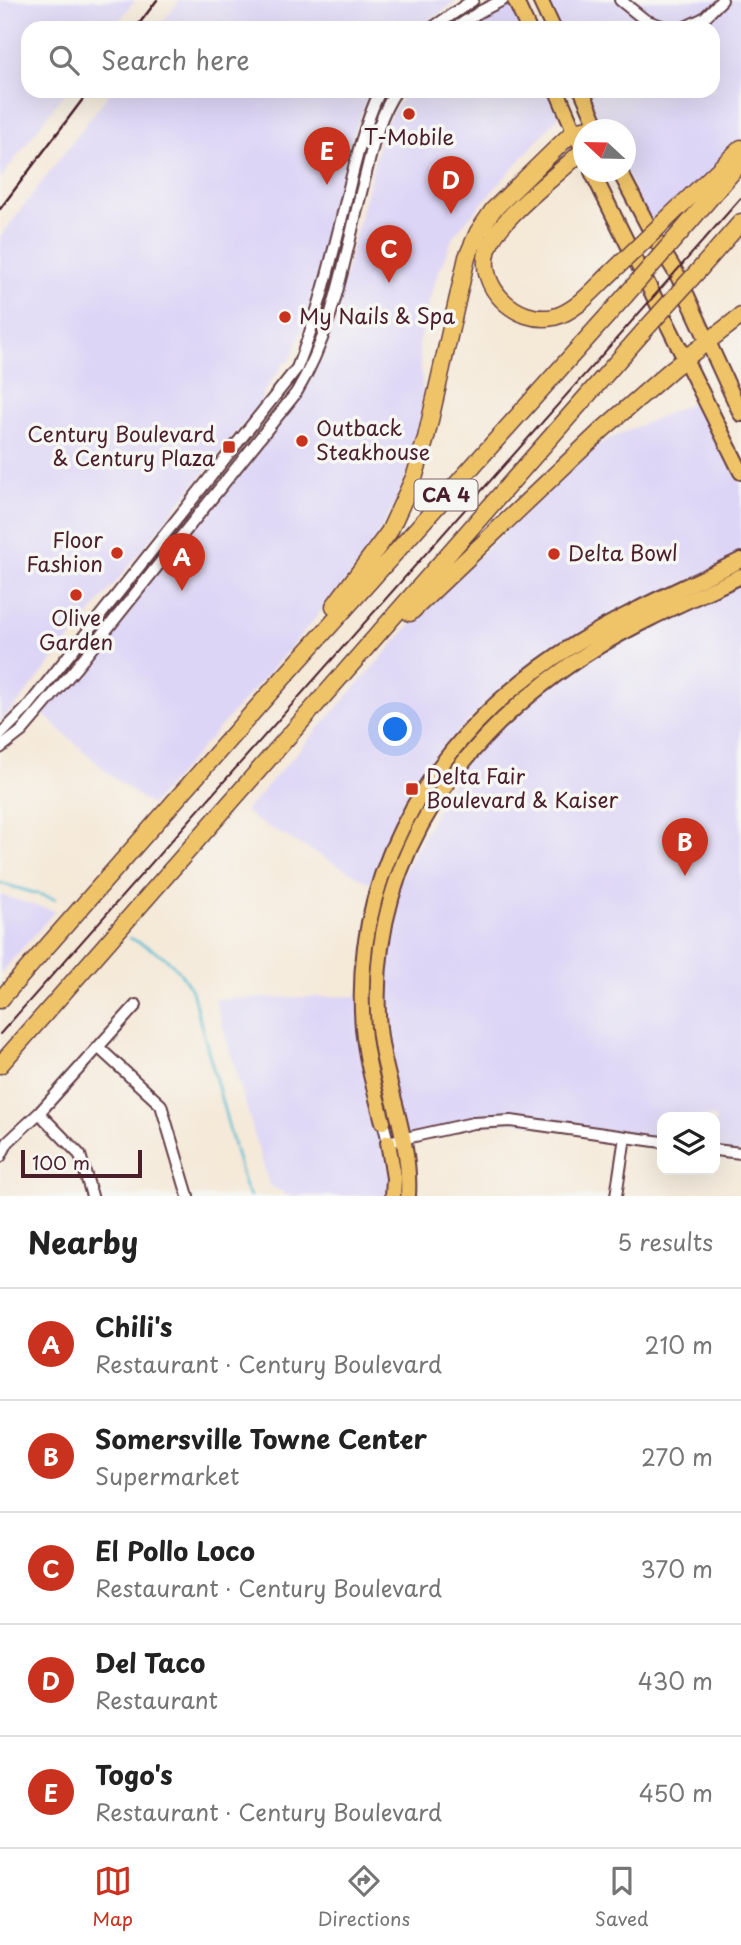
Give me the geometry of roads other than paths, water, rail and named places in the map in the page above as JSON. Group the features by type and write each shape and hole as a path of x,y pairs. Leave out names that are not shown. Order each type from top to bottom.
{"highway":[{"path":"268,695 309,636 389,532 415,475 426,438 467,257 478,232 493,210 573,132"},
{"path":"573,160 501,227 487,250 489,279 496,294 505,304 537,318 554,317 573,309 741,148"},
{"name":"CA 4","path":"0,1000 741,162"},
{"name":"CA 4","path":"0,1065 741,222"},
{"path":"327,693 602,430 741,316"}],"main road":[{"path":"515,0 525,21"},
{"path":"540,0 550,21"},
{"path":"560,98 573,129"},
{"path":"585,98 593,119"},
{"path":"597,182 741,472"},
{"path":"625,182 678,276 741,414"},
{"path":"393,1196 395,1140 381,1049 377,988 386,918 408,849 444,786 464,760 527,698 648,612 741,560"},
{"path":"383,1122 364,1037 363,970 373,901 386,862 416,800 441,765 500,702 567,649 648,612 741,576"},
{"path":"395,1140 407,1166 408,1196"}],"street":[{"path":"442,21 473,0"},
{"path":"465,21 503,0"},
{"path":"620,0 648,21"},
{"path":"698,21 722,0"},
{"path":"0,735 26,709 297,368 314,324 358,147 377,98"},
{"path":"0,748 22,731 75,669 302,384 313,365 327,327 376,134 393,98"},
{"path":"0,1157 8,1142 39,1113 136,1005"},
{"path":"98,1047 161,1105 188,1196"},
{"path":"39,1113 80,1155 92,1196"},
{"path":"383,1122 395,1140 473,1123 511,1121 657,1141"},
{"path":"616,1196 625,1137"},
{"path":"720,1151 741,1153"}],"waterway":[{"path":"0,883 55,899"},
{"path":"130,938 173,964 192,991 245,1187 250,1196"}],"tram line":[{"path":"0,1034 741,198"}],"railway":[{"path":"141,21 157,0"},
{"path":"0,209 84,98"}],"place":[{"name":"T-Mobile","path":"409,114"},
{"name":"Togo's","path":"327,185"},
{"name":"Del Taco","path":"451,214"},
{"name":"El Pollo Loco","path":"389,283"},
{"name":"My Nails & Spa","path":"285,317"},
{"name":"Outback Steakhouse","path":"302,441"},
{"name":"Century Boulevard & Century Plaza","path":"229,447"},
{"name":"Floor Fashion","path":"117,553"},
{"name":"Delta Bowl","path":"554,554"},
{"name":"Chili's","path":"182,591"},
{"name":"Olive Garden","path":"76,595"},
{"name":"Delta Fair Boulevard & Kaiser","path":"412,789"},
{"name":"Somersville Towne Center","path":"685,876"}]}
